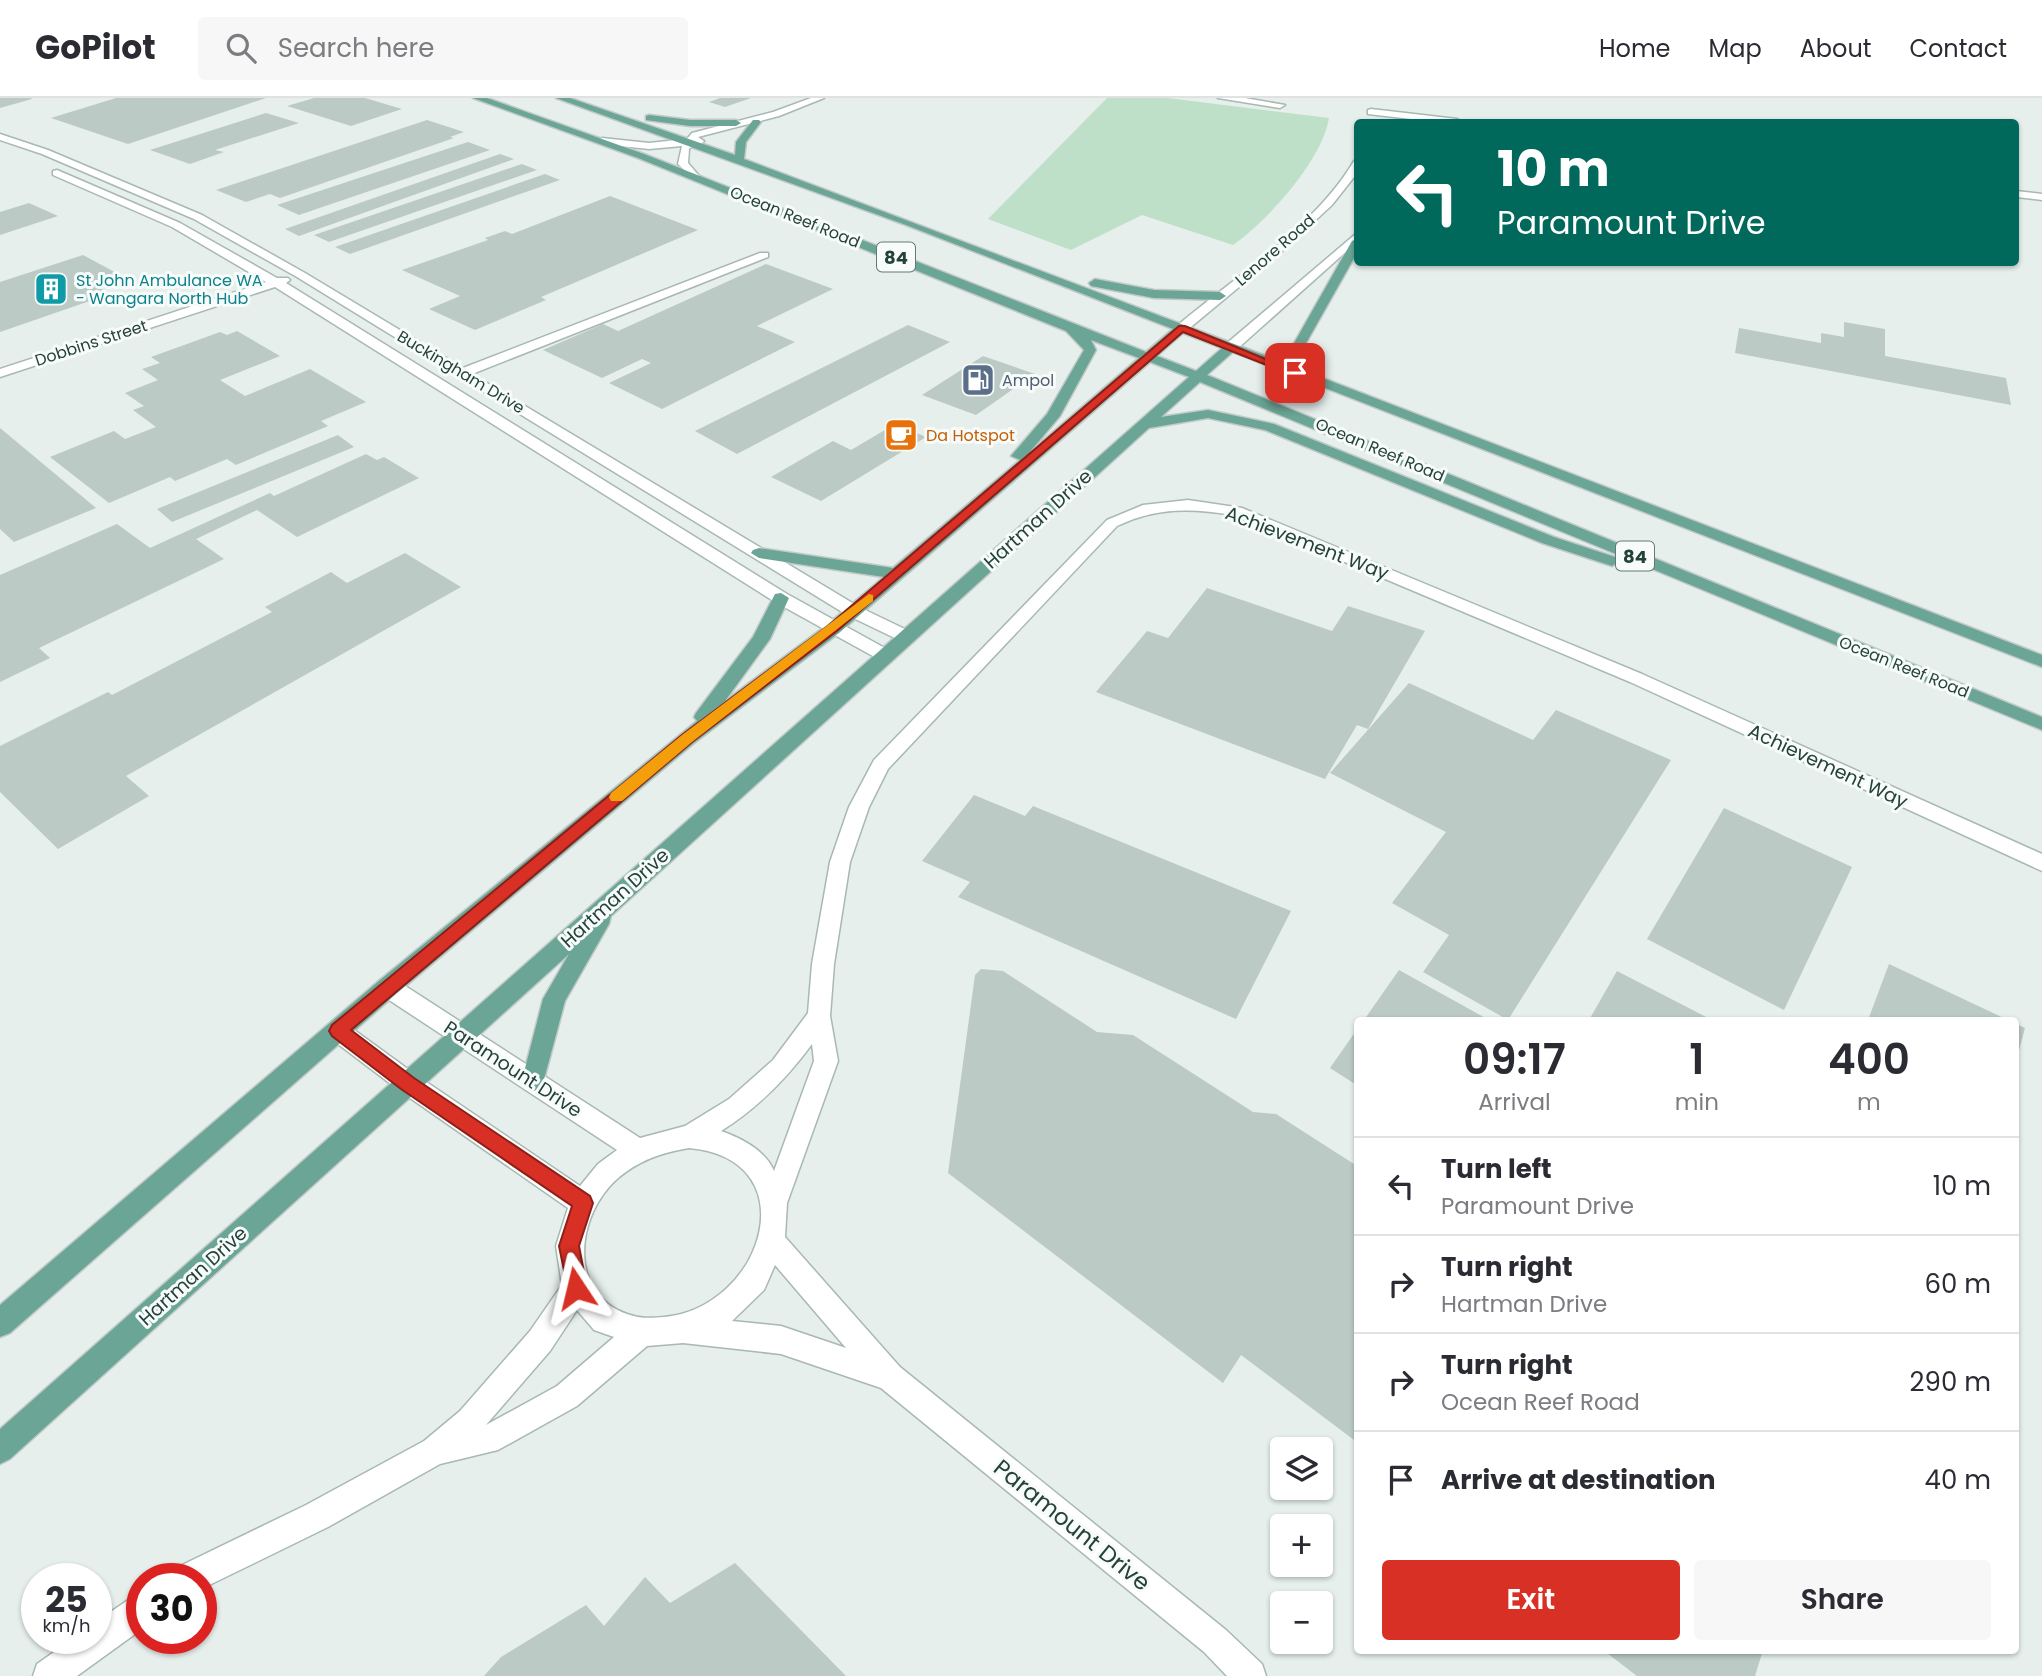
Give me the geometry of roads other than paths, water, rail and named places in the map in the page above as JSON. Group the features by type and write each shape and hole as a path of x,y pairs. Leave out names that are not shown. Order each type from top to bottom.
{"main road":[{"name":"Ocean Reef Road","path":"478,98 695,177 1068,327 1199,376 2042,724"},
{"name":"Ocean Reef Road","path":"561,98 910,223 2042,661"},
{"path":"598,111 690,124 736,123"},
{"path":"739,160 741,142 756,122"},
{"path":"910,223 1113,288 1154,294 1220,296"},
{"path":"1295,373 1299,345 1354,245"},
{"path":"969,514 1053,416 1090,350 1086,341 1068,327"},
{"path":"0,1323 388,987 687,738 832,629 969,514 1182,328"},
{"name":"Hartman Drive","path":"0,1448 1231,347"},
{"path":"1140,426 1208,414 1269,427 1548,540 1761,609"},
{"path":"759,553 898,574"},
{"path":"687,738 761,639 781,598"},
{"path":"534,1080 554,999 611,901"}],"street":[{"path":"601,141 649,146 707,139 819,98"},
{"path":"1223,98 1280,105"},
{"path":"1369,98 1371,118 1411,116 1434,119"},
{"path":"695,177 683,164 684,149 695,135 766,117"},
{"name":"Buckingham Drive","path":"0,137 45,152 198,217 301,275 853,611 907,637"},
{"name":"Buckingham Drive","path":"0,150 176,225 277,283 832,629 886,656"},
{"name":"Lenore Road","path":"1182,328 1272,255 1323,208 1354,172"},
{"path":"2019,194 2042,197"},
{"path":"1231,347 1354,241"},
{"path":"462,373 764,255"},
{"name":"Dobbins Street","path":"0,373 301,275"},
{"name":"Achievement Way","path":"774,1203 804,1126 825,1060 819,1016 823,964 840,862 859,807 881,765 1112,523 1133,511 1161,505 1196,504 1237,511 1636,678 2042,863"},
{"name":"Paramount Drive","path":"388,987 638,1150"},
{"path":"689,1137 738,1107 781,1067 819,1016"},
{"path":"338,1031 408,1083 583,1203"},
{"path":"689,1137 713,1139 734,1147 761,1170 774,1203 772,1242 754,1280 722,1311 683,1329 641,1333 604,1320 576,1288 569,1246 583,1203 607,1172 638,1150 664,1141 689,1137"},
{"name":"Paramount Drive","path":"772,1242 890,1377 1215,1641 1250,1676"},
{"path":"217,1564 317,1516 434,1451 470,1421 540,1341 576,1288"},
{"name":"Paramount Drive","path":"683,1329 781,1340 890,1377"},
{"path":"434,1451 488,1440 567,1396 641,1333"},
{"path":"49,1676 126,1621"}],"place":[{"name":"St John Ambulance WA - Wangara North Hub","path":"51,289"},
{"name":"Ampol","path":"978,380"},
{"name":"Da Hotspot","path":"901,435"}]}
